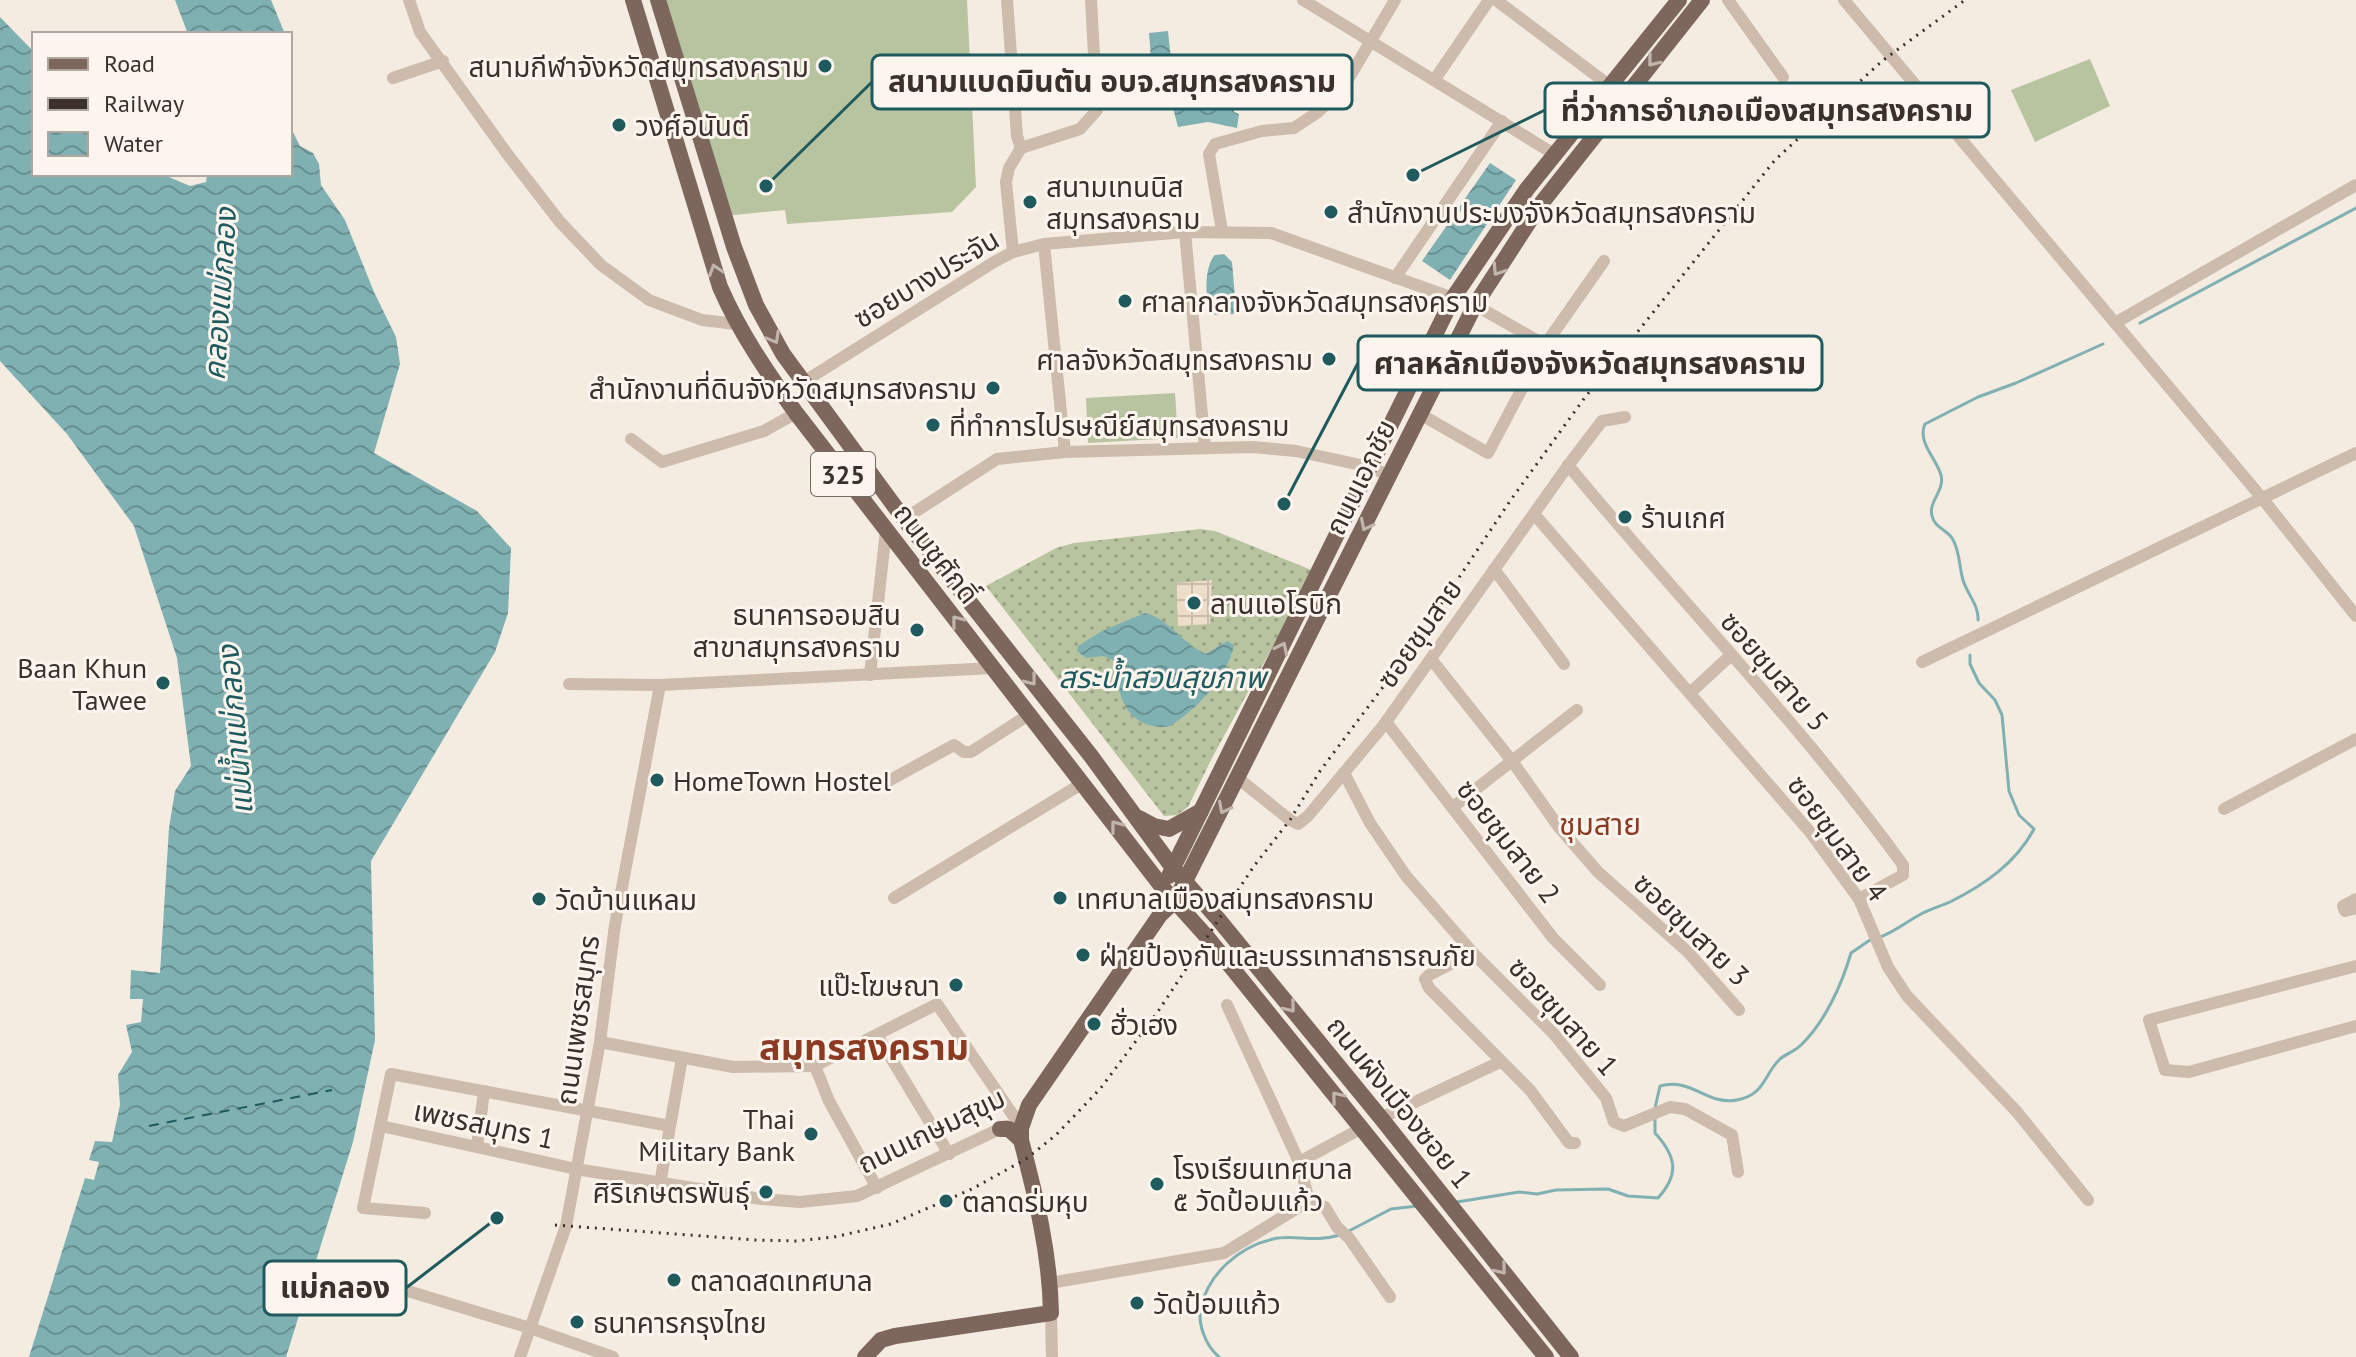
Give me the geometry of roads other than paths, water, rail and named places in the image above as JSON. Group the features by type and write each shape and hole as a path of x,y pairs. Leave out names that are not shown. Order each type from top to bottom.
{"main road":[{"name":"ถนนชูศักดิ์","path":"658,0 734,247 756,305 783,354 904,519 1091,756 1186,883"},
{"name":"ถนนเอกชัย","path":"1163,888 1453,298 1554,154 1679,0"},
{"name":"ถนนเอกชัย","path":"1175,901 1475,305 1540,205 1702,0"},
{"name":"ถนนชูศักดิ์","path":"633,1 720,287 736,324 796,413 1175,901"},
{"path":"1078,776 1091,756"},
{"path":"1134,815 1154,826 1169,829 1202,810"},
{"name":"ถนนผังเมืองซอย 1","path":"1186,883 1381,1118 1571,1357"},
{"name":"ถนนเกษมสุขุม","path":"1160,915 1163,888"},
{"name":"ถนนเกษมสุขุม","path":"1021,1118 1160,915 1175,901"},
{"name":"ถนนผังเมืองซอย 1","path":"1175,901 1224,957 1546,1357"},
{"path":"1224,957 1239,945"},
{"path":"865,1357 881,1340 895,1336 1051,1313 1041,1222 1021,1140 1021,1118"},
{"path":"1000,1129 1009,1129 1021,1140"}],"street":[{"path":"409,0 420,32 508,155 551,211 601,265 649,300 702,320 736,324"},
{"path":"1007,0 1017,136 1021,148"},
{"path":"1013,252 1006,182 1009,168 1021,148 1080,129 1097,110 1091,0"},
{"path":"1303,0 1554,154"},
{"path":"1222,231 1209,154 1215,144 1262,131 1294,128 1318,112 1343,88 1395,0"},
{"path":"1435,79 1489,0"},
{"path":"1496,0 1610,86"},
{"path":"1728,0 1783,77"},
{"path":"1844,0 2262,498 2356,616"},
{"path":"393,78 443,61"},
{"path":"1395,278 1502,121"},
{"path":"2115,323 2356,185"},
{"path":"1185,232 1205,447"},
{"name":"ซอยบางประจัน","path":"805,381 1013,252 1044,244 1185,232 1271,233 1453,298"},
{"path":"1044,244 1065,452"},
{"path":"1420,414 1488,453 1545,345 1604,261"},
{"path":"1475,305 1545,345"},
{"path":"631,439 662,462 764,431 796,413"},
{"name":"ซอยชุมสาย","path":"1239,779 1298,824 1386,722 1602,421 1625,417"},
{"path":"904,519 997,459 1065,452 1205,447 1296,451 1370,467 1390,476"},
{"path":"1922,662 2356,453"},
{"name":"ซอยชุมสาย 5","path":"1568,465 1859,804 1903,865 1903,875 1859,899"},
{"name":"ซอยชุมสาย 4","path":"1534,514 1810,832 1859,899 1881,952 1907,996 2017,1112 2088,1200"},
{"path":"870,675 886,530"},
{"path":"1494,569 1564,664"},
{"path":"1691,692 1730,656"},
{"name":"ซอยชุมสาย 3","path":"1431,659 1512,761 1558,826 1598,872 1688,952 1739,1010"},
{"path":"569,684 660,685 993,668"},
{"name":"ถนนเพชรสมุทร","path":"520,1357 566,1226 600,1042 615,925 660,685"},
{"path":"1453,807 1577,710"},
{"path":"881,785 954,745 964,752 971,752 1030,714"},
{"name":"ซอยชุมสาย 2","path":"1386,722 1553,938 1600,985"},
{"path":"2224,809 2356,739"},
{"name":"ซอยชุมสาย 1","path":"1344,773 1370,823 1406,876 1473,953 1553,1033 1606,1098 1614,1122 1624,1126 1670,1107 1685,1109 1732,1135 1738,1172"},
{"path":"894,898 1078,776"},
{"path":"2356,899 2343,906 2345,911 2356,908"},
{"path":"1473,953 1429,975 1425,979 1429,988 1530,1090 1563,1137 1569,1143 1575,1143"},
{"path":"2356,966 2149,1020 2165,1070 2189,1072 2356,1026"},
{"path":"600,1042 733,1067 815,1066 937,1004 1021,1118"},
{"path":"1227,1005 1299,1162 1309,1201"},
{"path":"877,1035 949,1154"},
{"path":"660,1184 682,1058"},
{"path":"1381,1118 1500,1062"},
{"path":"815,1066 842,1125 877,1188"},
{"path":"425,1213 363,1208 391,1074 670,1126"},
{"path":"477,1147 484,1091"},
{"name":"ถนนเกษมสุขุม","path":"576,1169 761,1199 800,1202 857,1196 1021,1118"},
{"name":"เพชรสมุทร 1","path":"381,1126 576,1169"},
{"path":"1299,1162 1362,1128"},
{"path":"1050,1283 1224,1253 1309,1201"},
{"path":"1309,1201 1325,1207 1390,1297"},
{"path":"365,1278 530,1328 613,1357"},
{"path":"1051,1313 1052,1357"}],"water":[{"path":"175,0 271,0 284,32 187,32"},
{"path":"0,17 32,50 32,176 167,176 190,186 206,182 207,176 292,176 292,130 300,146 313,153 319,164 321,185 345,220 396,337 400,364 374,453 477,511 511,548 508,613 495,652 371,861 375,1040 353,1142 286,1357 29,1357 85,1178 94,1180 99,1162 89,1160 95,1141 112,1142 120,1105 118,1075 132,1052 126,1025 141,1022 143,999 130,999 131,970 160,973 169,828 175,791 191,766 177,658 134,526 67,434 0,361"},
{"path":"1168,31 1172,69 1152,71 1149,33"},
{"path":"1210,101 1234,105 1234,112 1239,114 1237,128 1208,122 1178,127 1172,104"},
{"path":"1490,163 1516,180 1450,280 1422,261 1455,214 1458,216 1456,220 1465,225 1471,216 1462,209 1460,212 1457,210"},
{"path":"1224,254 1232,262 1236,310 1234,314 1215,315 1208,303 1207,276 1211,260 1215,255"},
{"name":"สระน้ำสวนสุขภาพ","path":"1145,613 1162,621 1206,654 1227,641 1234,645 1225,669 1209,692 1168,727 1143,723 1134,717 1122,698 1117,662 1104,656 1086,658 1077,651 1078,646 1102,631"}],"waterway":[{"path":"2140,323 2356,208"},
{"path":"1978,620 1977,609 1963,580 1955,543 1932,516 1932,506 1942,481 1925,444 1925,424 1978,397 2103,344"},
{"path":"1878,938 1987,880 2008,863 2034,829 2019,815 2009,791 2002,715 1995,700 1979,683 1970,664 1970,655"},
{"path":"1655,1108 1660,1086 1671,1084 1726,1101 1753,1094 1780,1059 1810,1036 1838,990 1851,953 1870,940"},
{"path":"1457,1202 1519,1192 1537,1194 1556,1190 1608,1189 1628,1196 1658,1198 1670,1181 1673,1165 1667,1149 1655,1133 1655,1116"},
{"path":"1347,1232 1391,1209 1417,1206"},
{"path":"1219,1357 1204,1334 1200,1314 1211,1283 1227,1263 1249,1248 1273,1239 1340,1235"}],"railway":[{"path":"555,1225 756,1240 796,1241 834,1237 891,1224 972,1189 1026,1159 1056,1135 1100,1089 1157,1013 1254,866 1290,820 1320,771 1410,651 1510,501 1583,400 1775,160 1882,61 1965,0"}],"place":[{"name":"สนามกีฬาจังหวัดสมุทรสงคราม","path":"825,66"},
{"name":"วงศ์อนันต์","path":"619,125"},
{"name":"ที่ว่าการอำเภอเมืองสมุทรสงคราม","path":"1413,175"},
{"name":"สนามแบดมินตัน อบจ.สมุทรสงคราม","path":"766,186"},
{"name":"สนามเทนนิส สมุทรสงคราม","path":"1030,202"},
{"name":"สำนักงานประมงจังหวัดสมุทรสงคราม","path":"1331,212"},
{"name":"ศาลากลางจังหวัดสมุทรสงคราม","path":"1125,301"},
{"name":"ศาลจังหวัดสมุทรสงคราม","path":"1329,359"},
{"name":"สำนักงานที่ดินจังหวัดสมุทรสงคราม","path":"993,388"},
{"name":"ที่ทำการไปรษณีย์สมุทรสงคราม","path":"933,425"},
{"name":"ศาลหลักเมืองจังหวัดสมุทรสงคราม","path":"1284,504"},
{"name":"ร้านเกศ","path":"1625,517"},
{"name":"ลานแอโรบิก","path":"1194,603"},
{"name":"ธนาคารออมสิน สาขาสมุทรสงคราม","path":"917,630"},
{"name":"Baan Khun Tawee","path":"163,683"},
{"name":"HomeTown Hostel","path":"657,780"},
{"name":"เทศบาลเมืองสมุทรสงคราม","path":"1060,898"},
{"name":"วัดบ้านแหลม","path":"539,899"},
{"name":"ฝ่ายป้องกันและบรรเทาสาธารณภัย","path":"1083,955"},
{"name":"แป๊ะโฆษณา","path":"956,985"},
{"name":"ฮั่วเฮง","path":"1094,1024"},
{"name":"Thai Military Bank","path":"811,1134"},
{"name":"โรงเรียนเทศบาล ๕ วัดป้อมแก้ว","path":"1157,1184"},
{"name":"ศิริเกษตรพันธุ์","path":"766,1192"},
{"name":"ตลาดร่มหุบ","path":"946,1201"},
{"name":"แม่กลอง","path":"497,1218"},
{"name":"ตลาดสดเทศบาล","path":"674,1280"},
{"name":"วัดป้อมแก้ว","path":"1137,1303"},
{"name":"ธนาคารกรุงไทย","path":"577,1322"}],"district":[{"name":"ชุมสาย","path":"1600,823"},
{"name":"สมุทรสงคราม","path":"864,1046"}],"water label":[{"name":"คลองแม่กลอง","path":"219,294"},
{"name":"แม่น้ำแม่กลอง","path":"234,730"}]}
